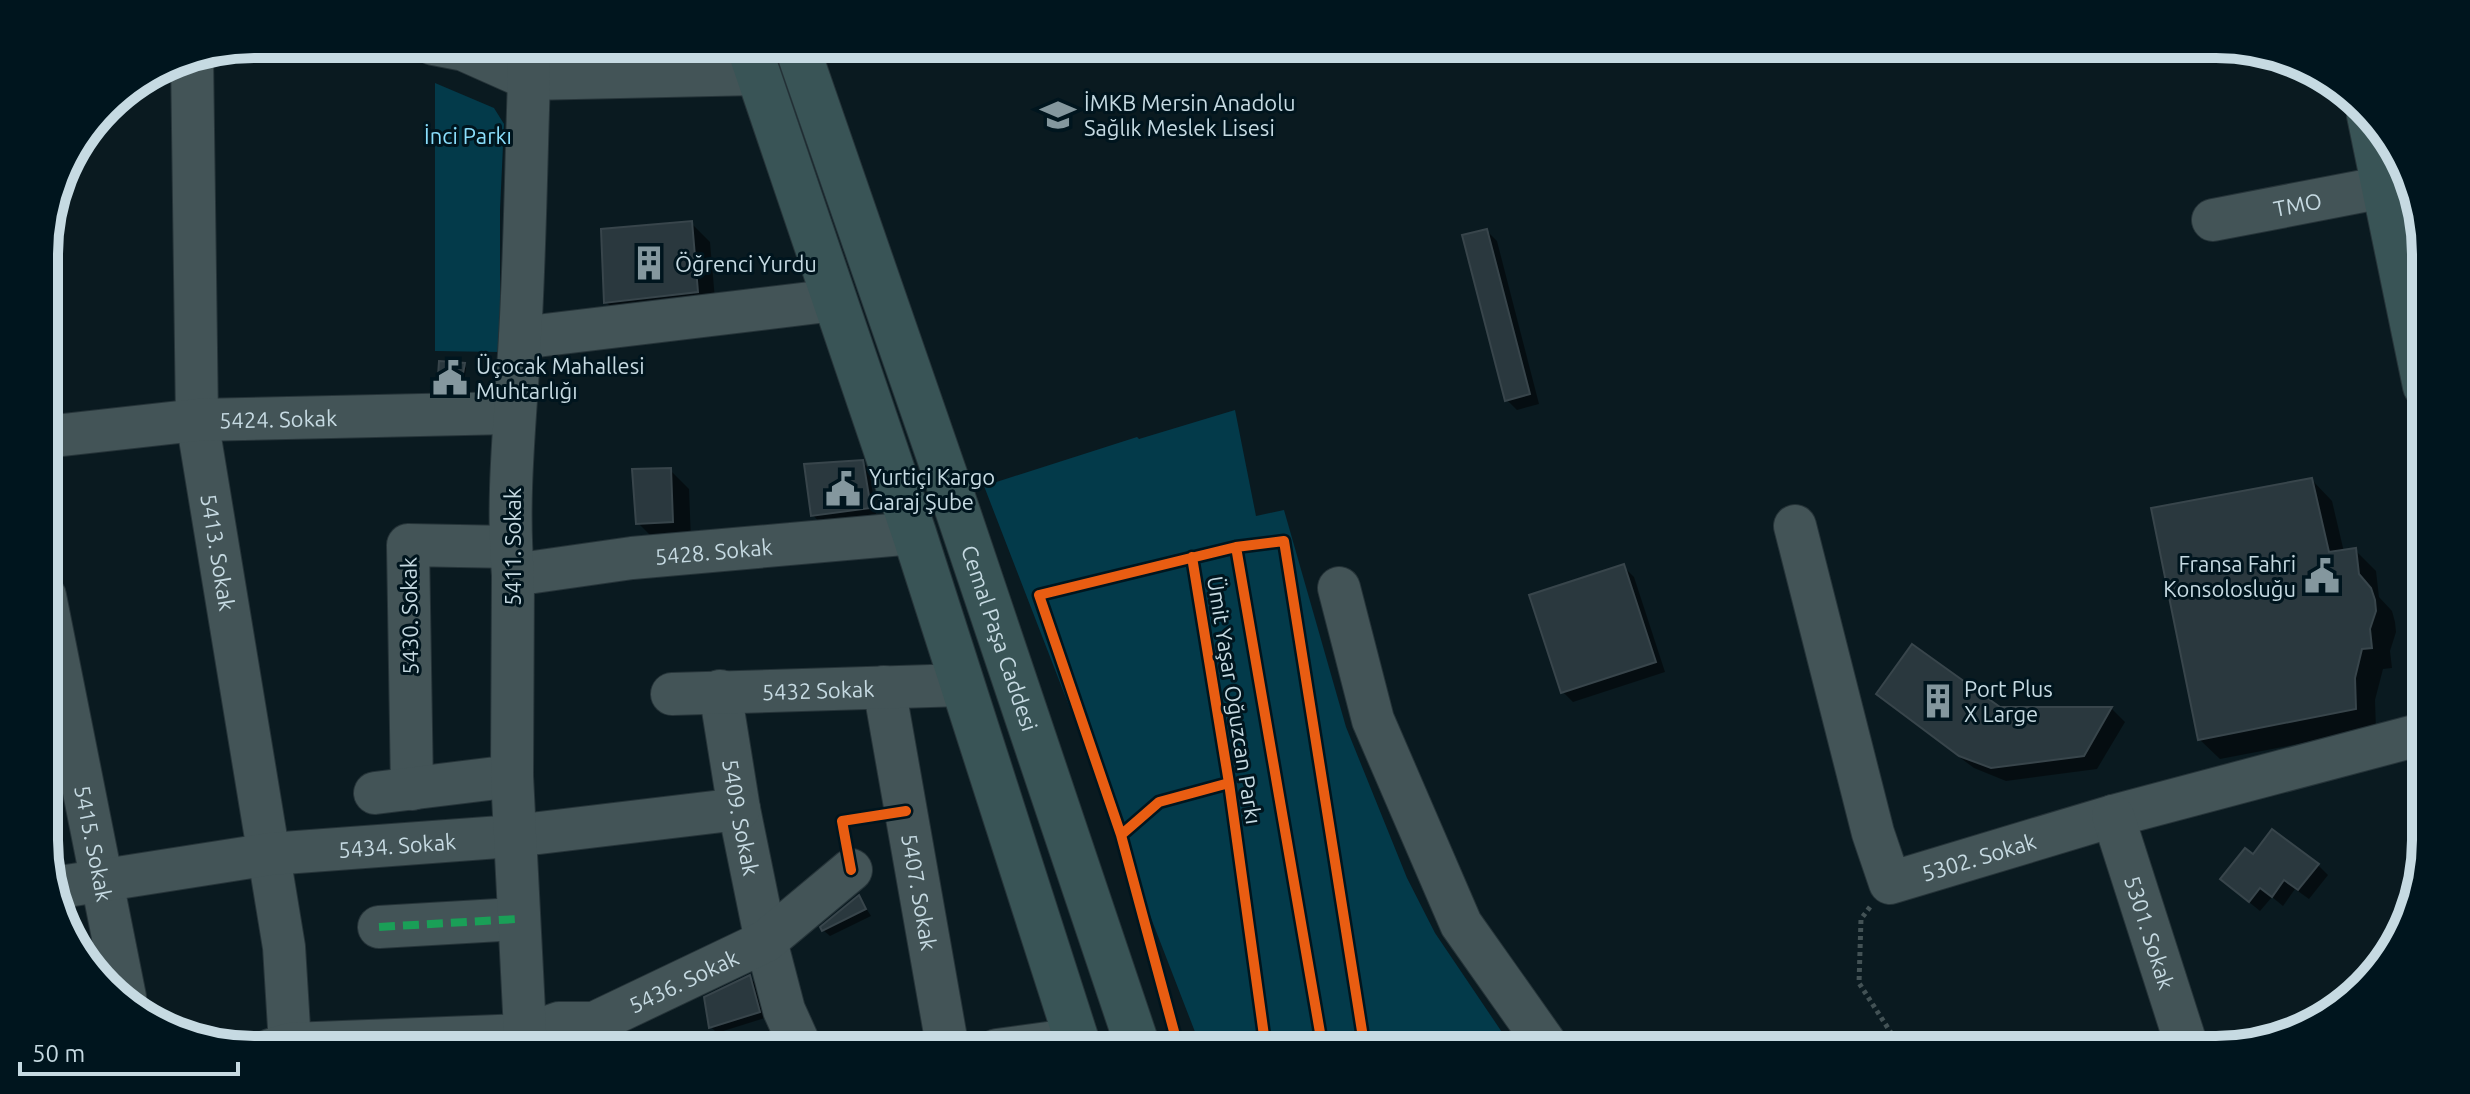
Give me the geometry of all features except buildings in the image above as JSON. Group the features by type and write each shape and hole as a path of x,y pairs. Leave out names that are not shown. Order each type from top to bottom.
{"main road":[{"name":"Cemal Paşa Caddesi","path":"801,58 963,526 1134,1036"},
{"path":"753,59 914,533 1075,1036"},
{"path":"2374,138 2412,323"}],"street":[{"path":"528,61 753,59"},
{"name":"5411. Sokak","path":"525,1036 512,776 511,561 513,413 520,338 528,61"},
{"name":"5413. Sokak","path":"192,68 197,420 284,947 280,1036"},
{"name":"TMO","path":"2213,220 2384,187"},
{"path":"520,338 835,300"},
{"name":"5424. Sokak","path":"58,436 197,420 513,413"},
{"path":"1795,526 1873,833 1890,883"},
{"name":"5428. Sokak","path":"511,561 632,558 914,533"},
{"name":"5430. Sokak","path":"511,561 408,545 393,791 512,776"},
{"path":"1339,588 1373,720 1461,924 1540,1036"},
{"name":"5415. Sokak","path":"58,659 123,986"},
{"name":"5432 Sokak","path":"672,694 963,685"},
{"name":"5407. Sokak","path":"884,687 946,1036"},
{"name":"5409. Sokak","path":"720,691 739,809 766,941 784,1010 796,1036"},
{"name":"5302. Sokak","path":"1890,883 2113,816 2412,737"},
{"name":"5434. Sokak","path":"64,886 270,854 514,836 739,809"},
{"name":"5301. Sokak","path":"2113,816 2184,1036"},
{"path":"766,941 851,870"},
{"path":"379,927 517,919"},
{"name":"5436. Sokak","path":"536,1036 559,1023 594,1023 766,941"}],"path":[{"path":"1890,883 1861,919 1859,983 1893,1036"}],"green space":[{"name":"İnci Parkı","path":"435,83 494,108 504,124 500,210 500,352 435,351"},
{"path":"1235,410 1256,516 1284,510 1346,727 1407,878 1435,933 1505,1036 1197,1036 984,486 1137,437 1139,439"}],"marked path":[{"path":"379,927 517,919"}],"cycle path":[{"path":"1175,1036 1121,835 1039,595 1236,547 1284,541 1363,1036"},
{"name":"Ümit Yaşar Oğuzcan Parkı","path":"1236,547 1321,1036"},
{"name":"Ümit Yaşar Oğuzcan Parkı","path":"1192,557 1229,783 1264,1036"},
{"name":"Ümit Yaşar Oğuzcan Parkı","path":"1121,835 1159,802 1229,783"},
{"path":"851,870 842,821 906,811"}],"place":[{"name":"İMKB Mersin Anadolu Sağlık Meslek Lisesi","path":"1058,115"},
{"name":"Öğrenci Yurdu","path":"649,263"},
{"name":"Üçocak Mahallesi Muhtarlığı","path":"450,378"},
{"name":"Yurtiçi Kargo Garaj Şube","path":"843,489"},
{"name":"Fransa Fahri Konsolosluğu","path":"2322,576"},
{"name":"Port Plus X Large","path":"1938,701"}]}
